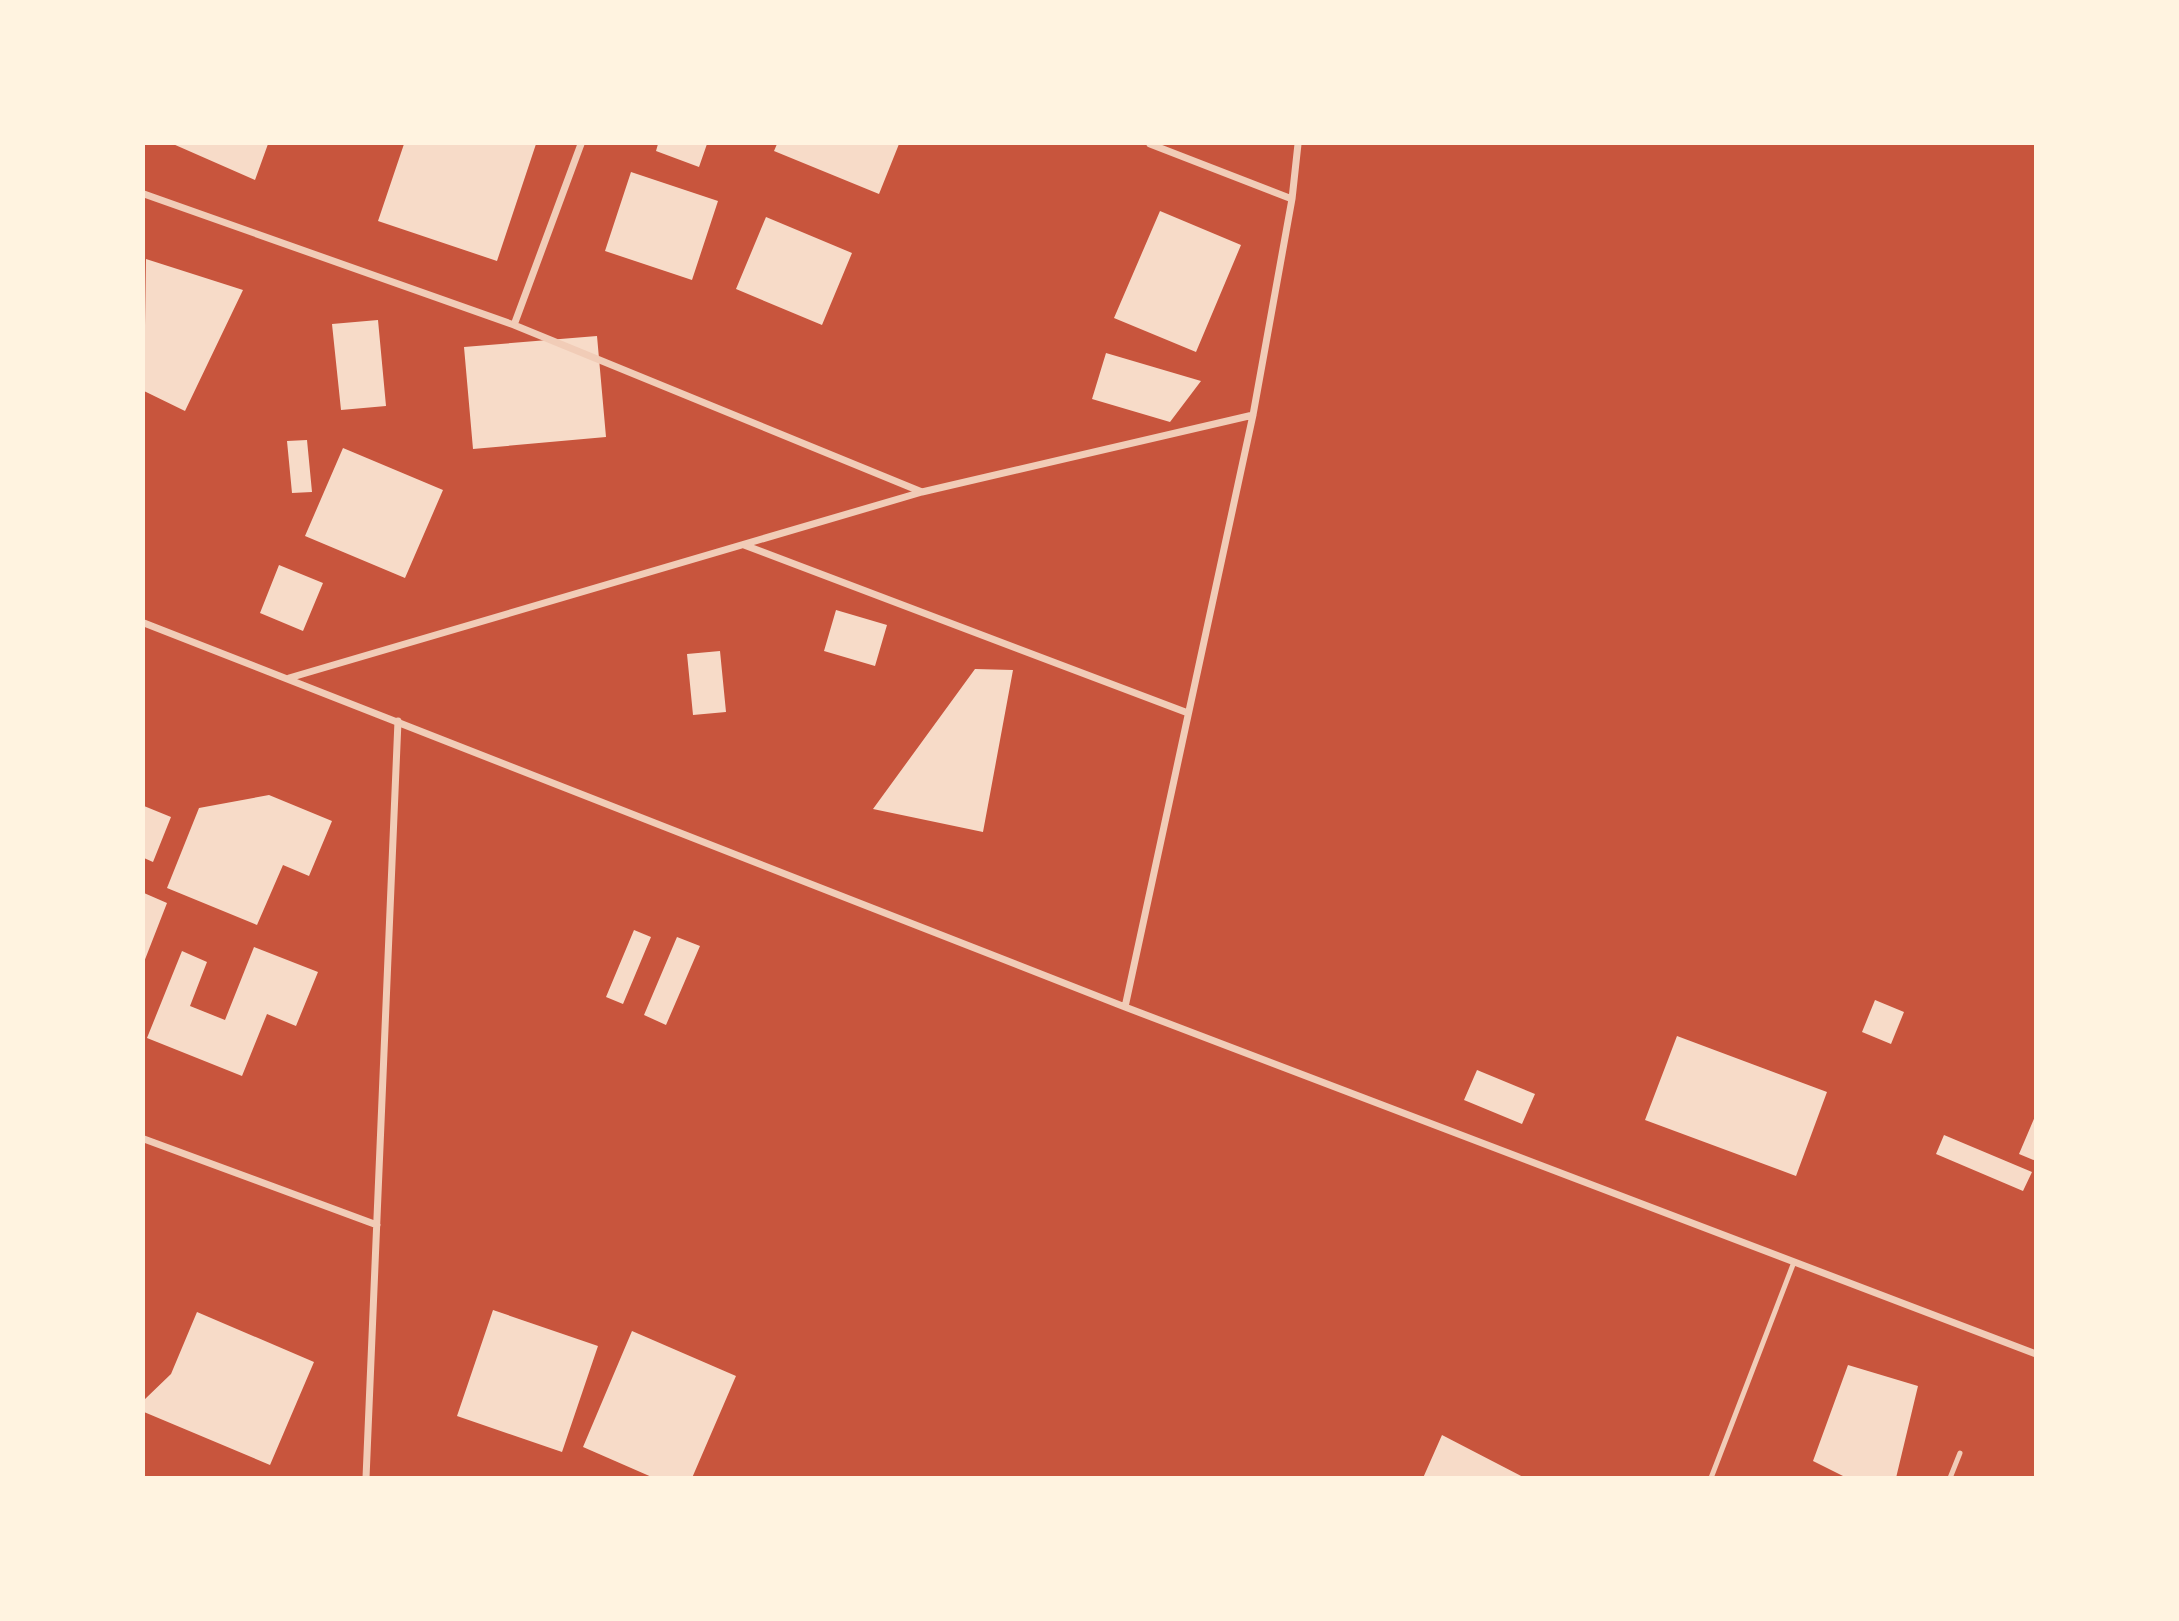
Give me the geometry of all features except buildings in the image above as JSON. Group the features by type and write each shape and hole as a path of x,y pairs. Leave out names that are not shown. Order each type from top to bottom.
{"street":[{"path":"514,325 582,144"},
{"path":"1150,144 1292,199"},
{"path":"1125,1007 1253,415 1292,199 1298,144"},
{"path":"144,194 514,325 922,492"},
{"path":"289,678 922,492 1253,415"},
{"path":"743,544 1188,713"},
{"path":"144,624 289,678 1125,1007 2035,1354"},
{"path":"366,1478 398,721"},
{"path":"144,1139 377,1225"}],"lane":[{"path":"1711,1478 1794,1262"},
{"path":"1950,1478 1960,1453"}]}
